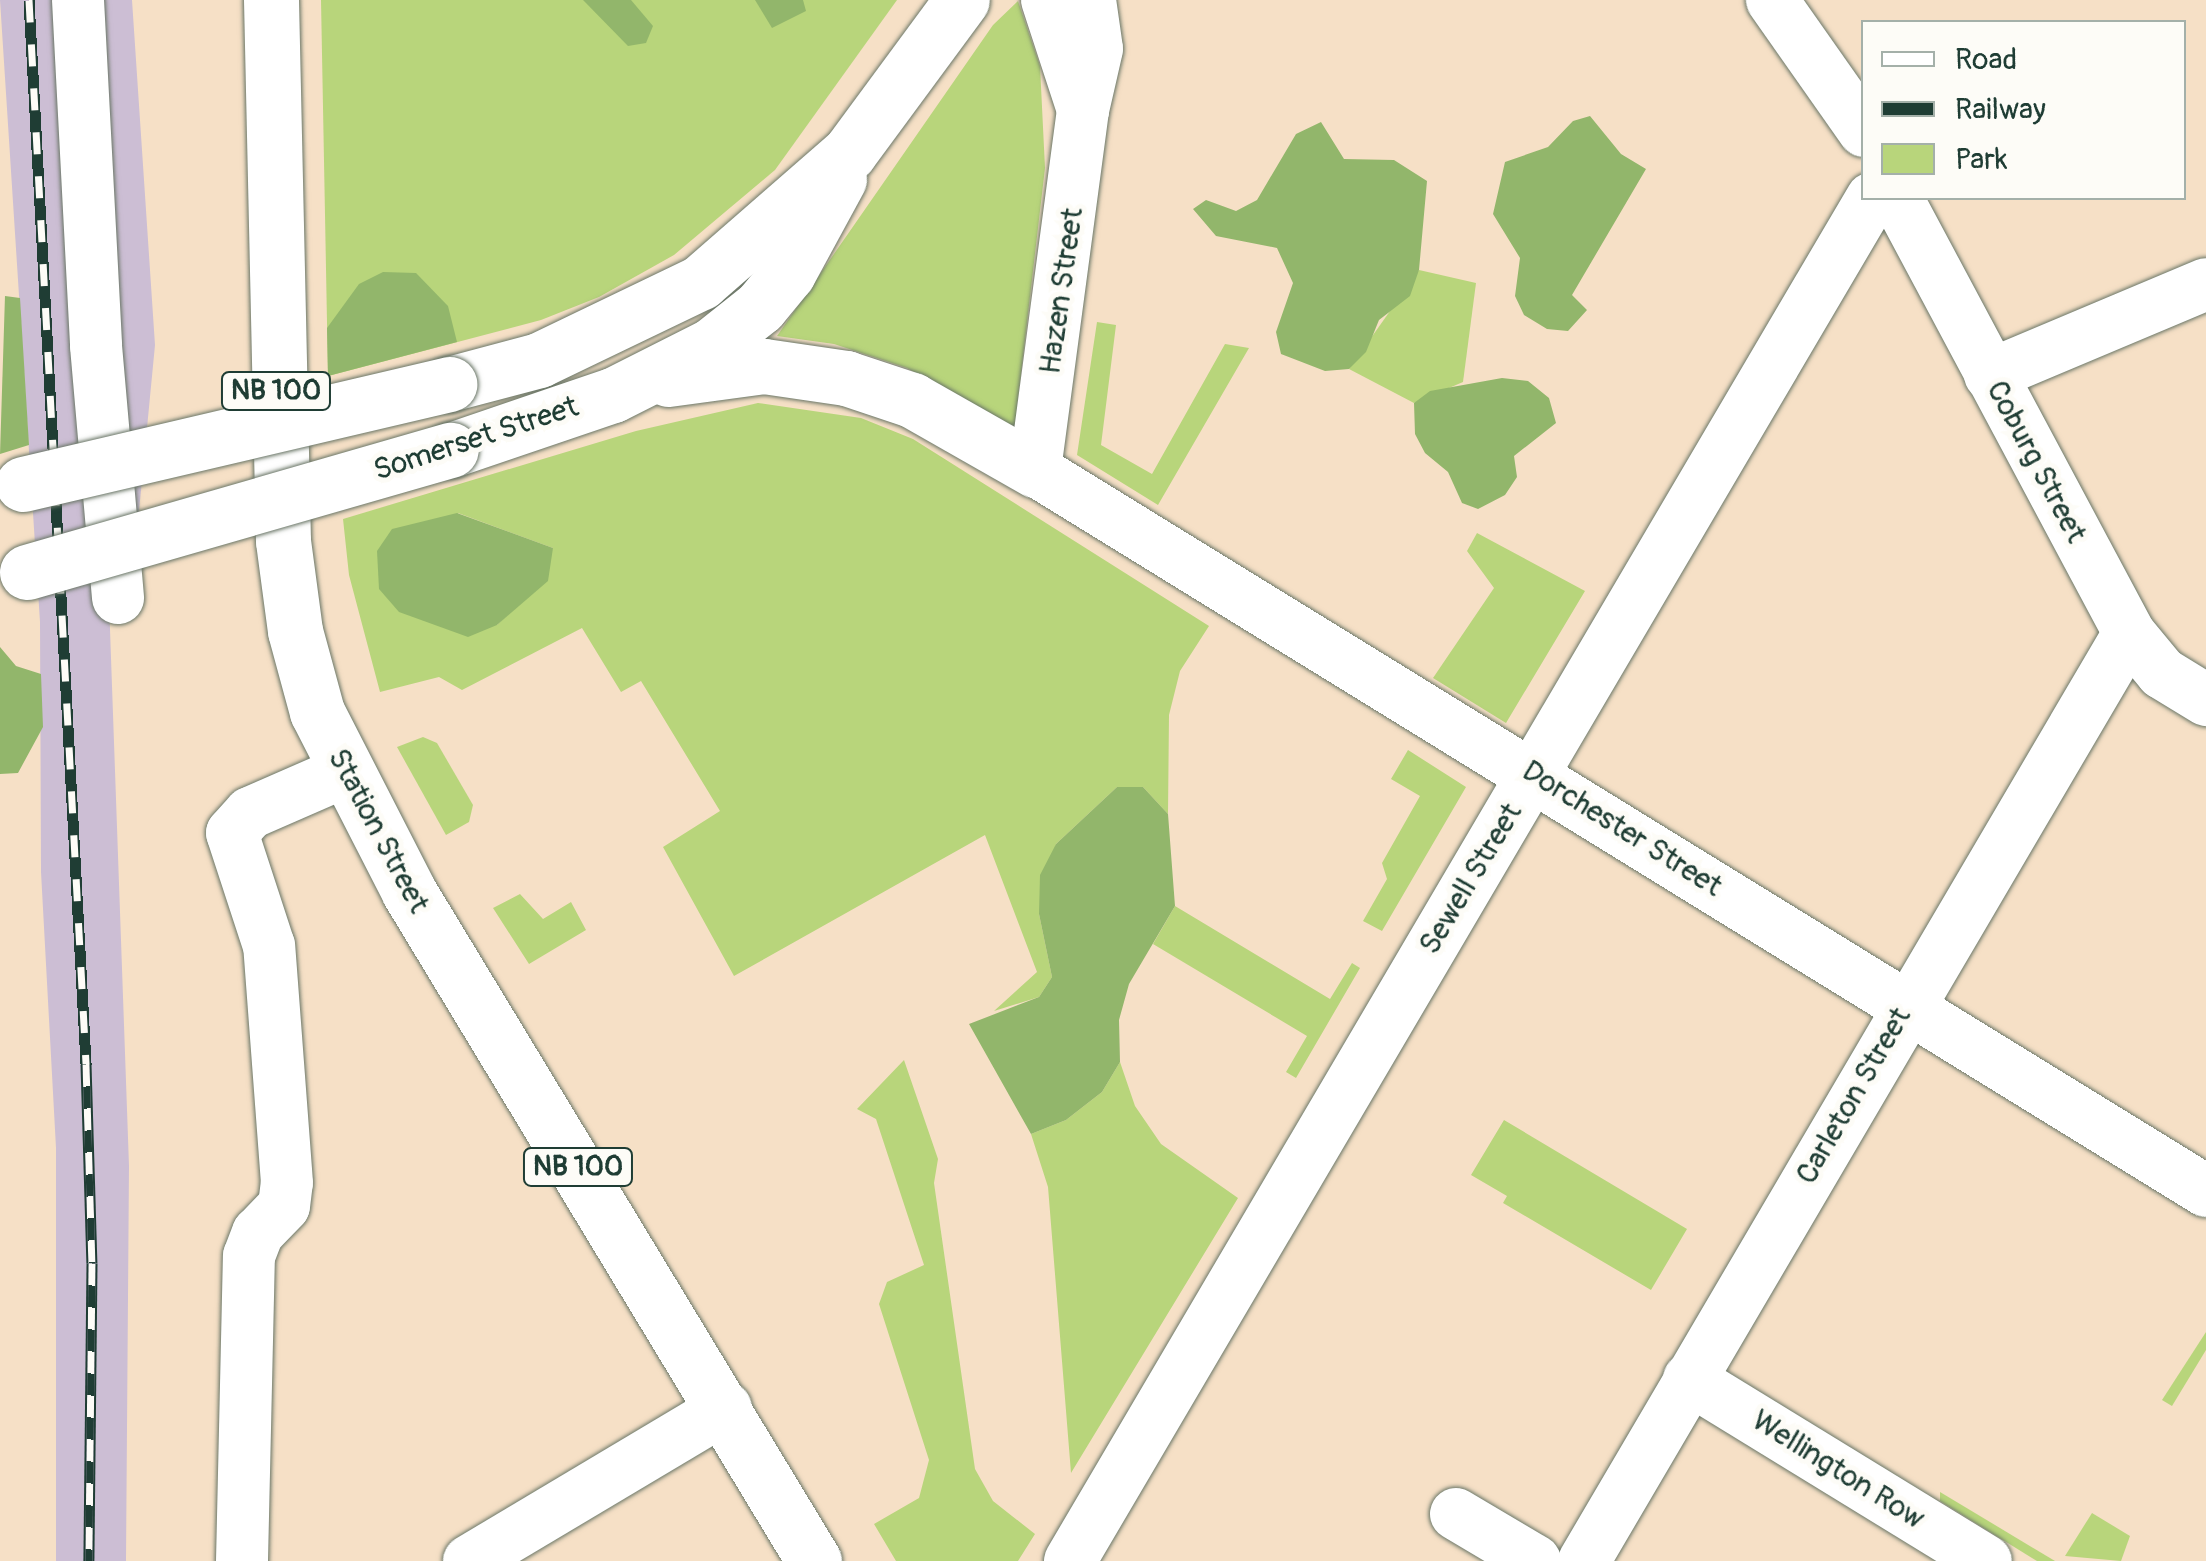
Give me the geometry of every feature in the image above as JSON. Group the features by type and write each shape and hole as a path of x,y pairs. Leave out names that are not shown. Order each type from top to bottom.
{"main road":[{"name":"Station Street","path":"271,0 276,386 287,592 312,697 344,772 408,892 726,1408 814,1561"},
{"name":"Somerset Street","path":"14,575 451,450 612,395 676,368 760,307 826,211 849,153 945,12"},
{"name":"Somerset Street","path":"11,487 539,360 654,310 701,282 849,153"},
{"path":"612,395 684,375 764,366 846,378 912,400 1036,470"}],"street":[{"path":"78,0 96,346 118,598"},
{"name":"Hazen Street","path":"1047,0 1083,110"},
{"name":"Hazen Street","path":"1036,470 1083,110 1097,49 1090,0"},
{"path":"1772,0 1861,127"},
{"name":"Sewell Street","path":"1070,1561 1871,200"},
{"name":"Coburg Street","path":"1898,200 2129,633 2162,672 2206,700"},
{"path":"1990,375 2206,284"},
{"name":"Dorchester Street","path":"1036,470 1534,772 1904,1009 2206,1191"},
{"name":"Carleton Street","path":"1584,1561 1904,1009 2129,633"},
{"path":"242,1561 249,1256 258,1233 284,1206 287,1183 269,946 232,833 240,819 344,772"},
{"name":"Wellington Row","path":"1689,1379 1986,1561"},
{"path":"469,1561 726,1408"},
{"path":"1456,1514 1535,1561"}],"shaded area":[{"path":"0,0 132,0 155,345 131,594 109,601 129,1166 126,1561 56,1561 56,1148 41,872 40,622"}],"green space":[{"path":"321,0 897,0 775,170 674,255 599,297 541,320 328,376"},
{"path":"583,0 631,0 653,26 646,43 628,46"},
{"path":"755,0 803,0 806,11 772,28"},
{"path":"1018,1 1040,66 1045,168 1015,425 1009,425 907,368 834,344 777,336 993,25"},
{"path":"1590,116 1621,154 1646,169 1572,295 1587,310 1568,331 1547,329 1524,315 1515,296 1520,258 1493,214 1505,162 1548,147 1573,121"},
{"path":"1321,122 1344,159 1394,160 1427,181 1419,270 1410,296 1379,320 1366,352 1349,369 1325,371 1281,354 1276,332 1293,283 1277,248 1216,236 1193,209 1206,200 1236,211 1257,200 1296,134"},
{"path":"1419,270 1476,283 1463,382 1414,403 1349,369"},
{"path":"383,272 416,273 448,306 457,342 328,376 327,328 359,284"},
{"path":"5,296 20,298 29,445 0,454"},
{"path":"1097,322 1116,325 1101,445 1152,474 1225,344 1249,348 1158,505 1077,455"},
{"path":"1502,378 1528,381 1549,398 1556,423 1514,456 1517,477 1505,495 1478,509 1462,503 1448,472 1425,453 1415,434 1414,403 1430,391"},
{"path":"758,403 861,418 913,439 1209,626 1180,671 1169,715 1168,814 1143,787 1117,787 1056,844 1039,914 1052,977 1039,997 994,1011 1037,972 985,835 734,976 663,847 720,811 641,681 621,692 582,628 462,690 439,677 380,692 349,575 343,519 636,431","holes":["458,513 553,548 521,602 497,625"]},
{"path":"457,513 553,548 548,581 497,625 468,637 399,612 379,589 377,551 392,529"},
{"path":"1477,533 1585,591 1506,723 1433,678 1494,588 1467,551"},
{"path":"0,647 16,666 41,674 43,727 18,773 0,774"},
{"path":"423,737 437,743 473,805 469,822 446,835 397,747"},
{"path":"1408,750 1466,787 1382,931 1363,921 1387,879 1382,863 1420,796 1391,779"},
{"path":"1117,787 1143,787 1168,814 1175,906 1129,984 1119,1020 1120,1062 1102,1092 1066,1120 1031,1134 969,1024 1039,997 1052,977 1039,914 1040,875 1056,844"},
{"path":"520,894 543,919 571,902 586,930 529,964 493,908"},
{"path":"1175,906 1330,999 1352,963 1360,968 1296,1078 1286,1072 1307,1036 1153,944"},
{"path":"904,1060 938,1159 934,1183 975,1469 993,1501 1035,1534 1018,1561 896,1561 874,1524 919,1498 929,1460 879,1304 887,1282 924,1265 876,1119 857,1109"},
{"path":"1120,1062 1135,1106 1161,1144 1238,1198 1071,1473 1048,1187 1031,1134 1066,1120 1102,1092"},
{"path":"1504,1120 1687,1229 1651,1290 1503,1203 1507,1196 1471,1175"},
{"path":"2206,1332 2206,1350 2172,1406 2162,1400"},
{"path":"1940,1492 2055,1561 2037,1561 1940,1501"},
{"path":"2092,1513 2130,1536 2121,1561 2065,1556"}],"railway":[{"path":"29,0 86,1064 92,1263 89,1561"}]}
